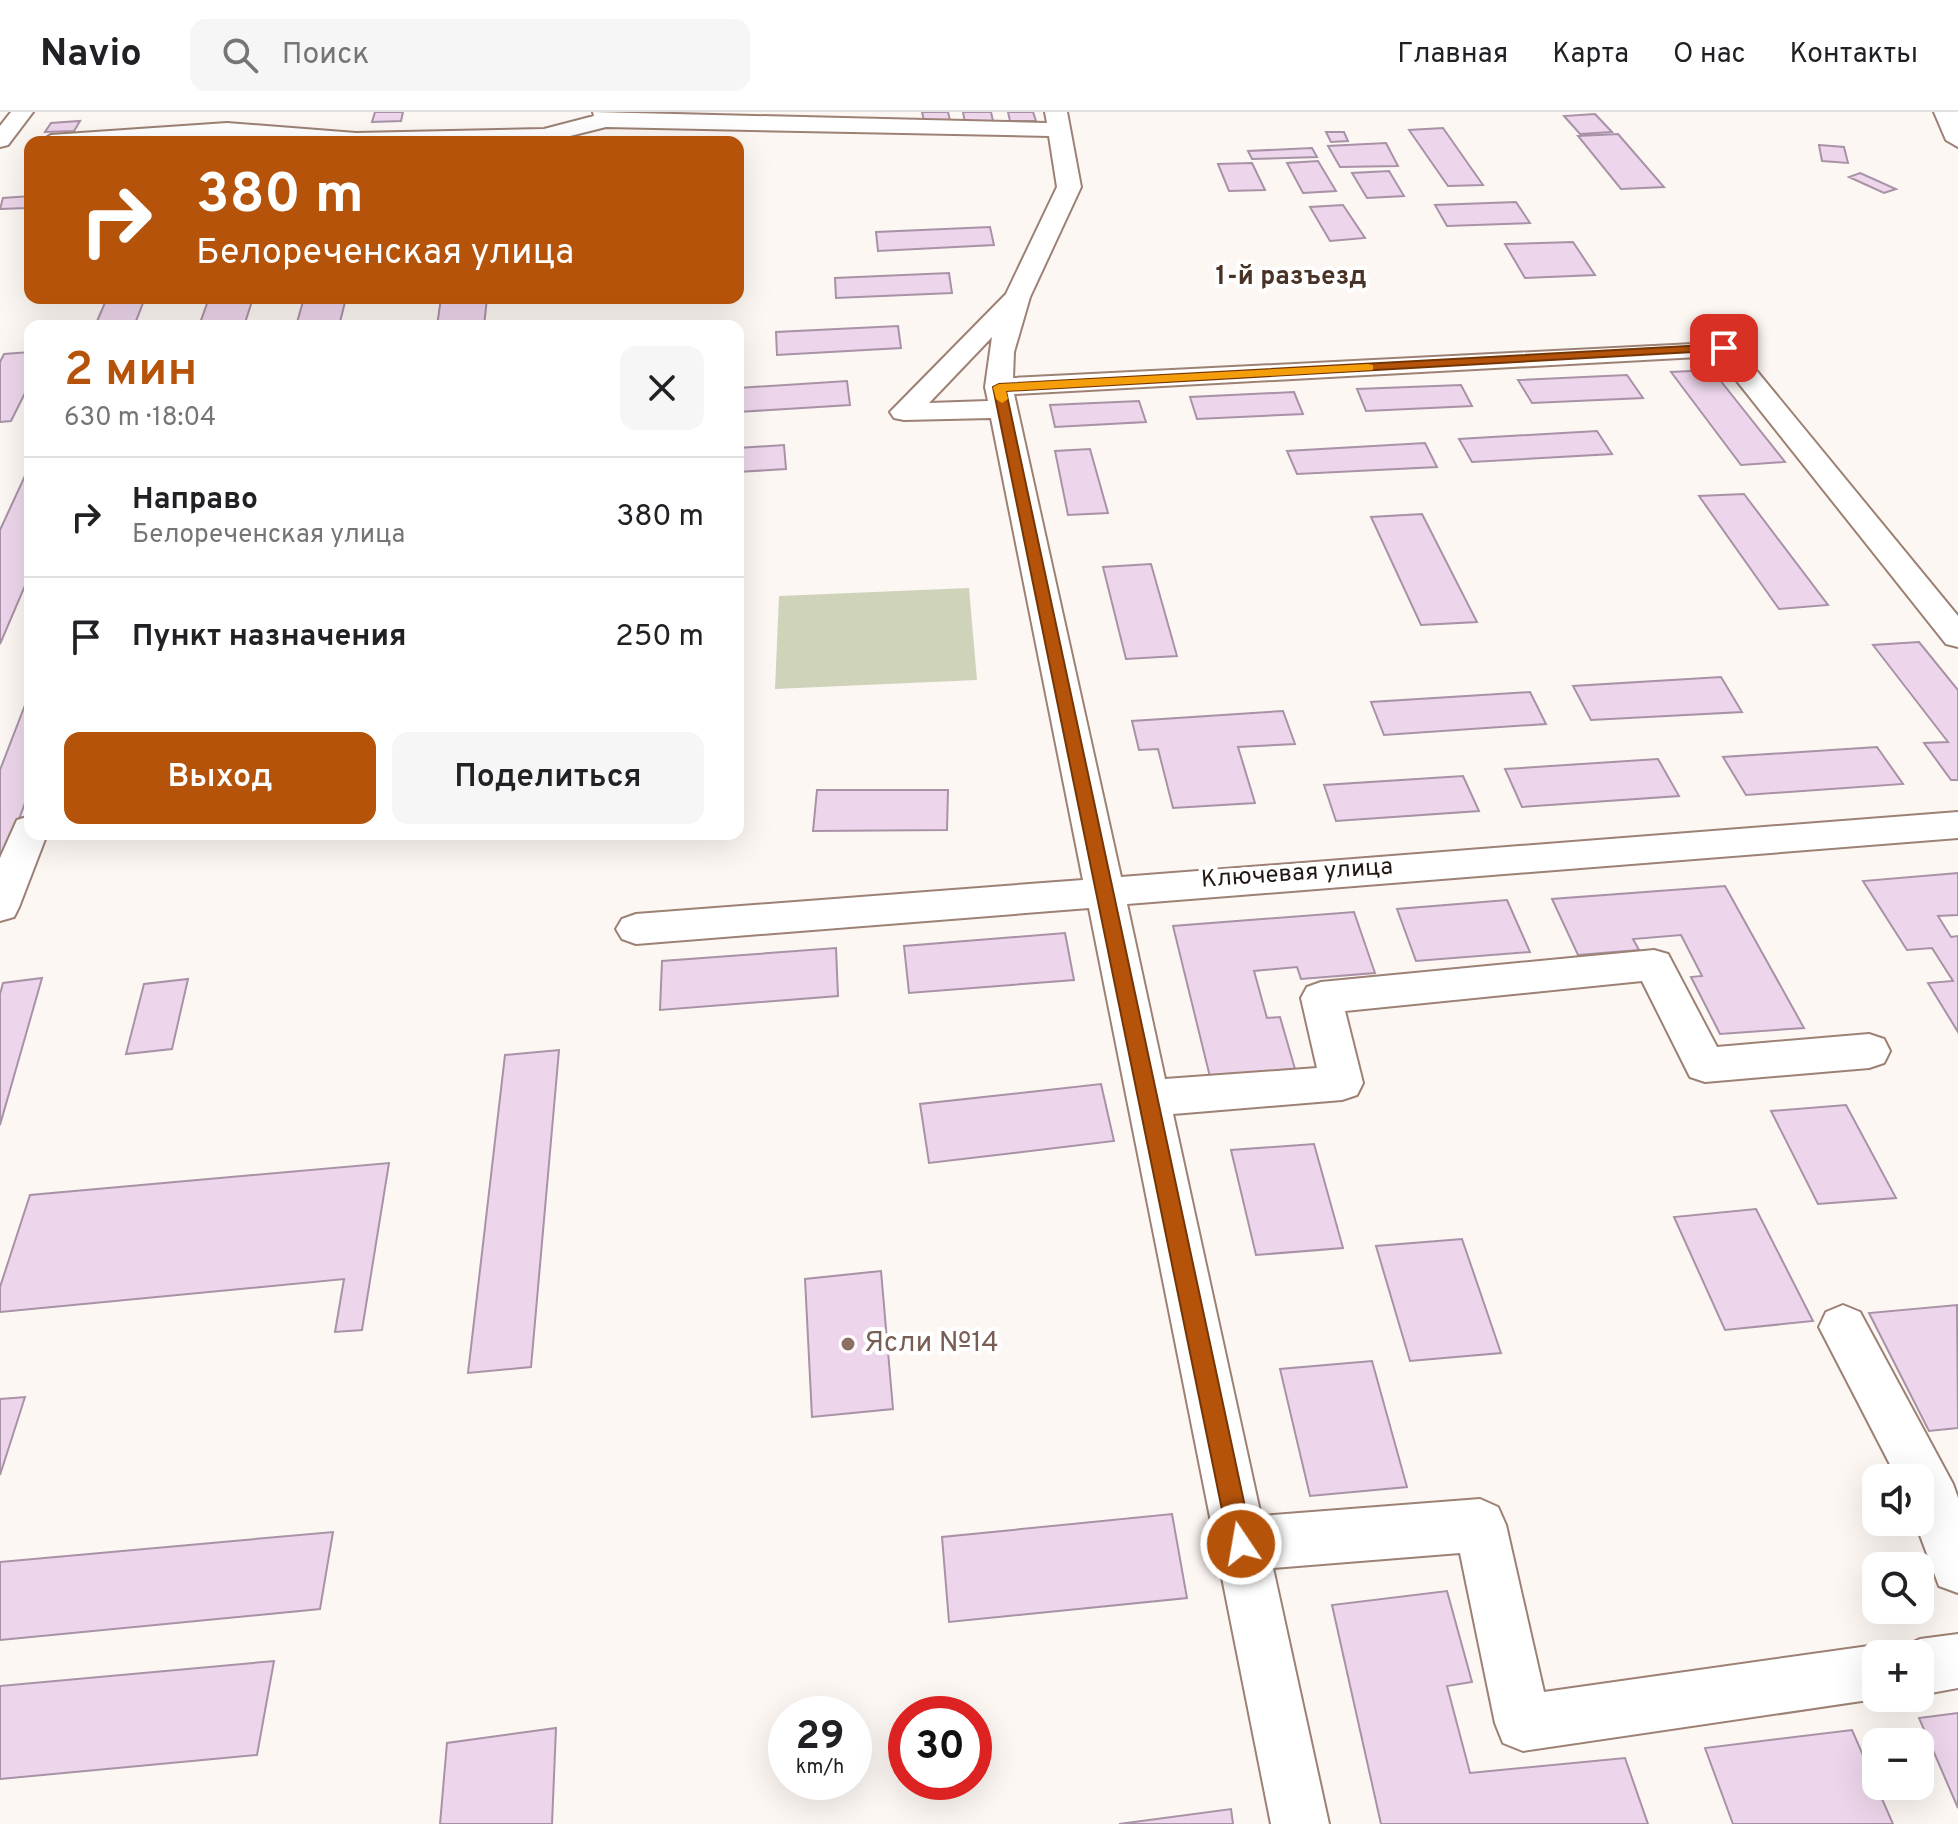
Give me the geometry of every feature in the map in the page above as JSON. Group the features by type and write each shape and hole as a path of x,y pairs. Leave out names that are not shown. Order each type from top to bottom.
{"main road":[{"path":"1946,112 1958,140"}],"street":[{"path":"0,143 22,112"},
{"path":"544,136 605,116 1058,121 1069,187 1017,297 1001,352 1002,398 1300,1824"},
{"path":"139,136 227,130 304,136"},
{"path":"0,143 24,143"},
{"path":"1017,297 904,412 1002,398 1724,348 1958,637"},
{"name":"Ключевая улица","path":"636,929 1105,889 1958,825"},
{"path":"0,907 26,840"},
{"path":"1149,1098 1342,1083 1321,998 1654,965 1705,1065 1869,1051"},
{"path":"1843,1327 1927,1484 1958,1567"},
{"path":"1241,1544 1480,1525 1523,1723 1862,1675"},
{"path":"1934,1665 1958,1661"}],"green space":[{"path":"969,588 977,680 775,689 779,596"}],"building":[{"path":"375,112 403,112 401,121 372,122"},
{"path":"922,112 948,112 950,120 924,121"},
{"path":"963,112 991,112 993,121 965,123"},
{"path":"1008,112 1033,112 1036,121 1010,121"},
{"path":"1595,114 1612,132 1580,134 1564,116"},
{"path":"80,121 74,131 45,132 51,123"},
{"path":"1443,128 1483,185 1448,186 1409,130"},
{"path":"1326,132 1344,132 1348,141 1331,142"},
{"path":"1618,134 1664,187 1621,189 1578,136"},
{"path":"1386,143 1398,166 1340,167 1328,146"},
{"path":"1819,145 1844,147 1848,163 1822,161"},
{"path":"1312,148 1317,157 1252,159 1248,151"},
{"path":"1318,161 1336,191 1303,193 1287,163"},
{"path":"1252,163 1265,190 1229,191 1218,164"},
{"path":"1389,171 1404,196 1367,198 1352,173"},
{"path":"1860,173 1896,189 1884,193 1849,177"},
{"path":"24,196 24,208 0,209 3,198"},
{"path":"1516,202 1530,223 1447,226 1435,205"},
{"path":"1343,205 1365,238 1330,241 1310,207"},
{"path":"990,227 994,245 878,251 876,232"},
{"path":"1573,242 1595,275 1525,278 1505,244"},
{"path":"949,273 952,293 836,298 835,278"},
{"path":"104,304 143,304 136,320 98,320"},
{"path":"207,304 251,304 246,320 201,320"},
{"path":"302,304 344,304 340,320 298,320"},
{"path":"440,304 486,304 485,320 438,320"},
{"path":"898,326 901,348 777,355 776,332"},
{"path":"24,352 24,395 11,421 0,422 0,362 4,354"},
{"path":"1712,370 1785,462 1741,465 1671,372"},
{"path":"1627,375 1643,398 1532,403 1518,380"},
{"path":"847,381 850,405 744,412 744,388"},
{"path":"1461,385 1472,406 1366,411 1357,389"},
{"path":"1294,392 1303,414 1197,419 1190,397"},
{"path":"1139,401 1146,422 1055,427 1050,405"},
{"path":"1597,431 1612,454 1472,462 1459,439"},
{"path":"1425,443 1437,467 1297,474 1287,451"},
{"path":"784,445 786,469 744,472 744,448"},
{"path":"1090,449 1108,513 1068,515 1055,451"},
{"path":"24,478 24,588 0,644 0,530"},
{"path":"1744,494 1828,605 1779,609 1699,496"},
{"path":"1422,514 1477,622 1421,625 1371,517"},
{"path":"1151,564 1177,656 1126,659 1103,567"},
{"path":"1919,642 1958,690 1958,780 1951,780 1924,743 1948,742 1873,645"},
{"path":"1721,677 1742,712 1591,720 1573,686"},
{"path":"1530,692 1546,724 1384,735 1371,702"},
{"path":"24,708 24,806 0,872 0,770"},
{"path":"1283,711 1295,744 1238,747 1255,803 1173,808 1158,749 1139,750 1132,721"},
{"path":"1877,747 1903,784 1746,795 1723,757"},
{"path":"1658,759 1679,796 1522,807 1505,769"},
{"path":"1463,776 1479,811 1336,821 1324,785"},
{"path":"817,790 948,790 947,830 813,831"},
{"path":"1958,873 1958,915 1938,916 1951,937 1958,936 1958,1032 1928,983 1953,981 1932,948 1907,950 1863,881"},
{"path":"1725,886 1804,1028 1720,1034 1691,977 1702,976 1681,935 1633,939 1639,950 1578,955 1552,899"},
{"path":"1507,900 1530,952 1416,961 1397,909"},
{"path":"1354,912 1375,973 1301,979 1297,967 1254,971 1267,1018 1280,1017 1295,1069 1210,1077 1173,926"},
{"path":"1065,933 1074,980 909,993 904,946"},
{"path":"836,948 838,996 660,1010 662,961"},
{"path":"42,978 0,1125 0,994 3,983"},
{"path":"188,979 172,1049 126,1054 144,984"},
{"path":"559,1050 531,1367 468,1373 505,1055"},
{"path":"1101,1084 1114,1141 929,1163 920,1104"},
{"path":"1846,1105 1896,1198 1818,1204 1771,1111"},
{"path":"1314,1144 1343,1248 1256,1255 1231,1150"},
{"path":"389,1163 362,1330 335,1332 344,1279 0,1312 0,1287 30,1195"},
{"path":"1756,1209 1813,1321 1725,1330 1674,1217"},
{"path":"1462,1239 1501,1353 1410,1361 1376,1246"},
{"name":"Ясли №14","path":"881,1271 893,1409 812,1417 805,1279"},
{"path":"1957,1305 1958,1428 1929,1431 1869,1313"},
{"path":"1372,1361 1407,1487 1310,1496 1280,1369"},
{"path":"25,1397 0,1475 0,1399"},
{"path":"1172,1514 1187,1598 949,1622 942,1537"},
{"path":"333,1532 320,1609 0,1640 0,1562"},
{"path":"1447,1591 1472,1682 1447,1686 1470,1773 1625,1758 1648,1824 1381,1824 1332,1605"},
{"path":"274,1661 257,1755 0,1779 0,1686"},
{"path":"1958,1713 1958,1808 1934,1753 1934,1728 1923,1728 1919,1718"},
{"path":"556,1728 552,1824 440,1824 447,1743"},
{"path":"1852,1730 1862,1753 1862,1800 1883,1800 1893,1824 1733,1824 1705,1748"},
{"path":"1231,1809 1233,1824 1119,1824"}],"slow traffic":[{"path":"1002,399 999,387 1368,367"}],"place":[{"name":"Ясли №14","path":"848,1344"}],"district":[{"name":"1-й разъезд","path":"1291,277"}],"route":[{"path":"1241,1544 999,387 1724,348"}]}
